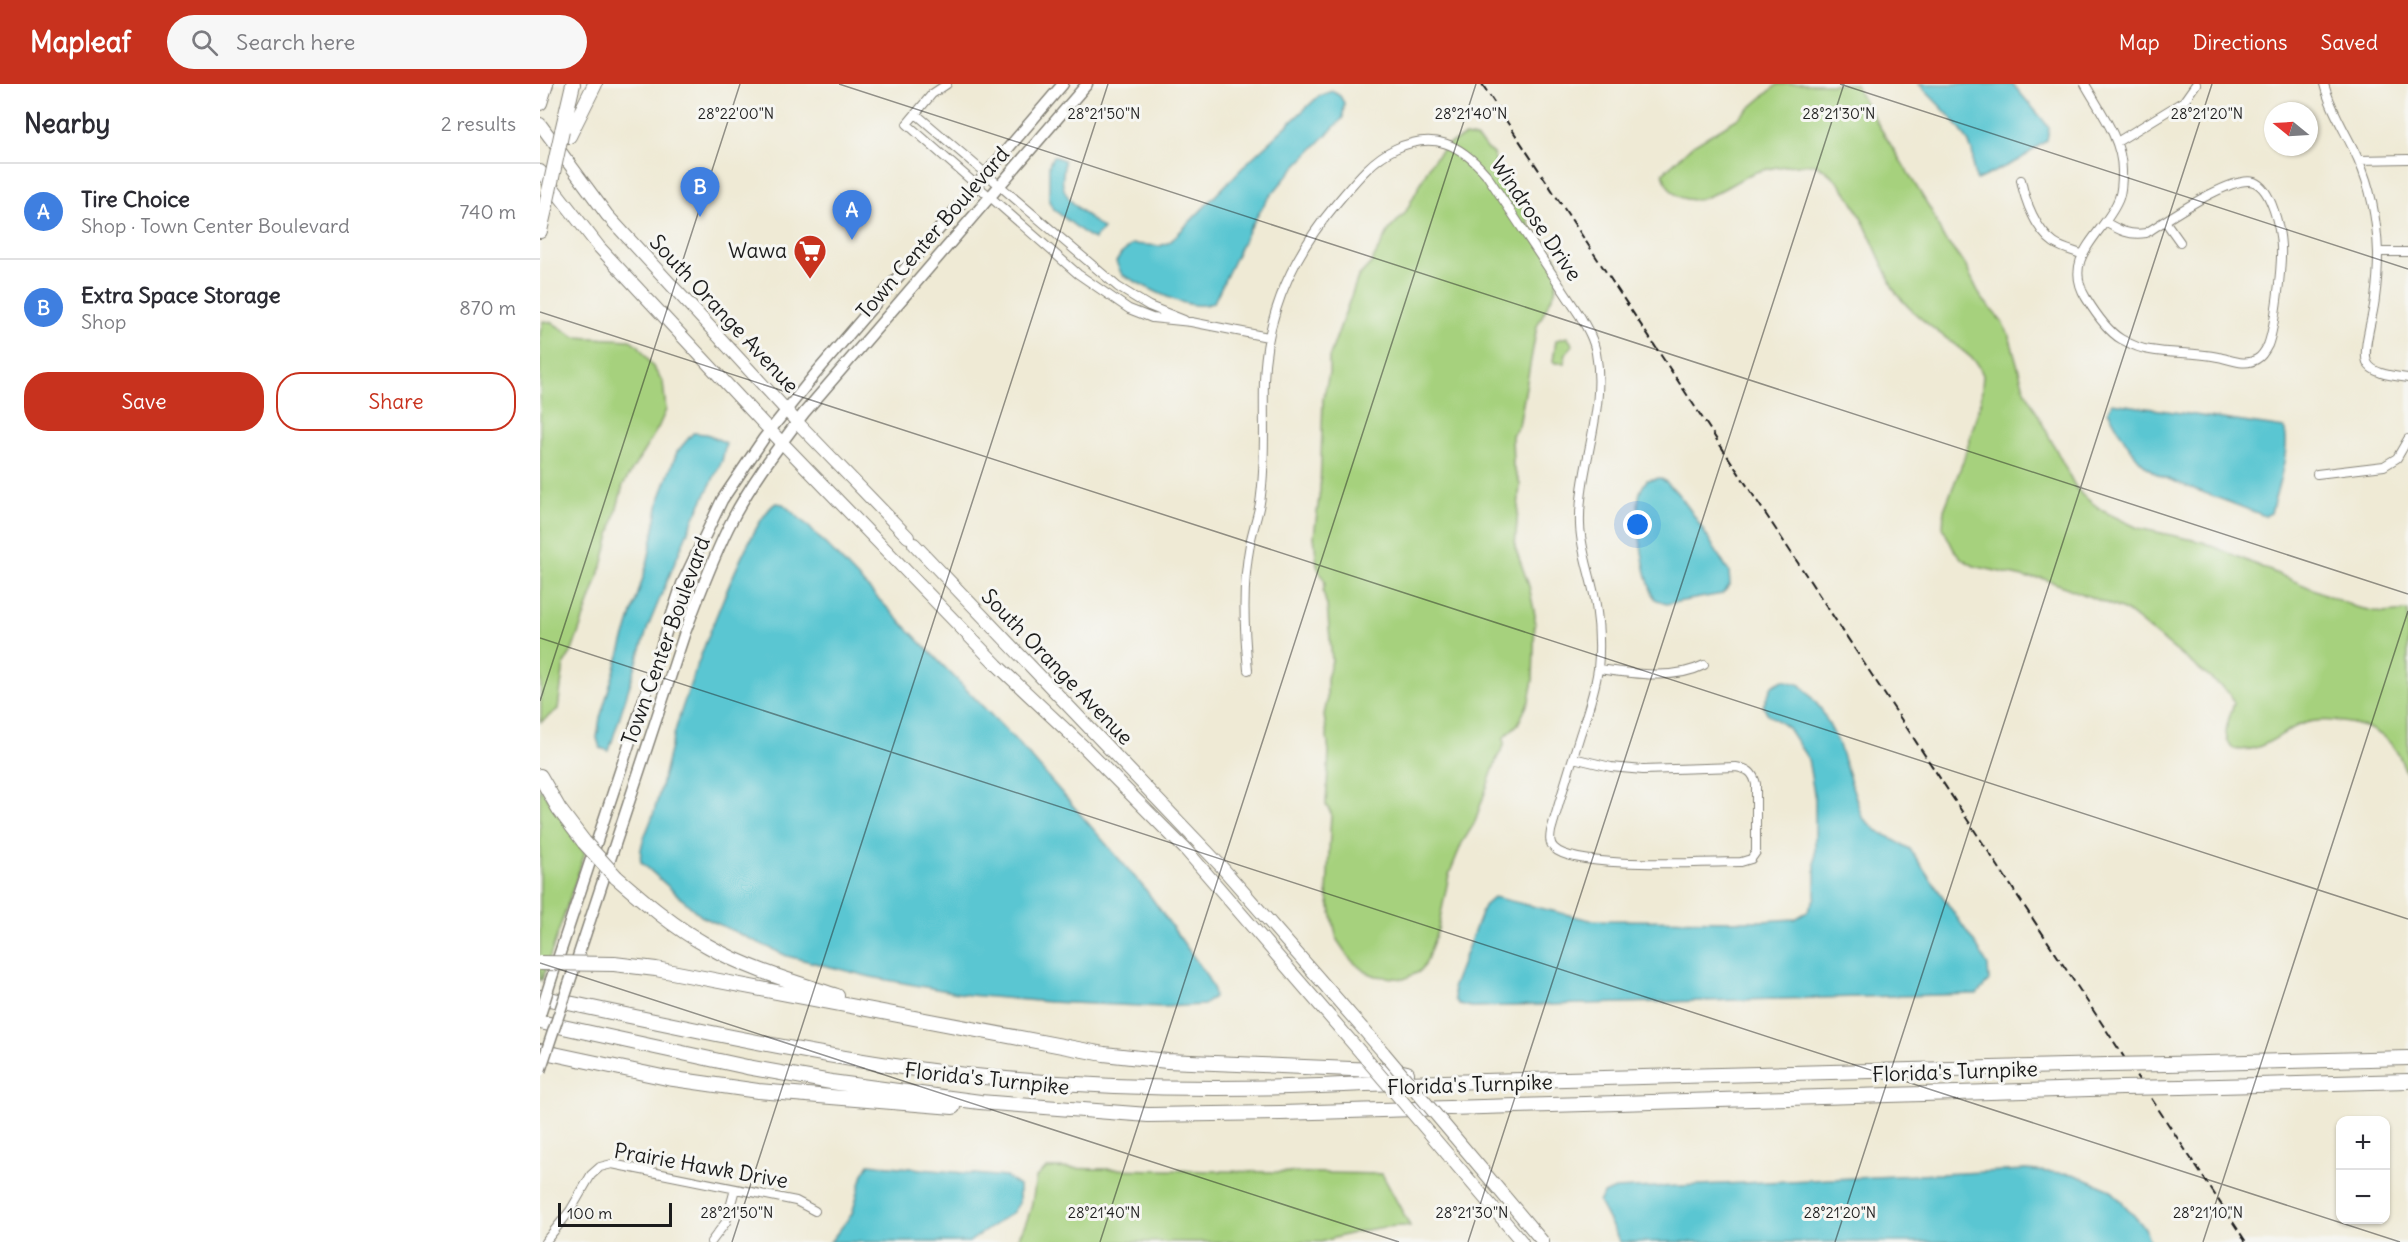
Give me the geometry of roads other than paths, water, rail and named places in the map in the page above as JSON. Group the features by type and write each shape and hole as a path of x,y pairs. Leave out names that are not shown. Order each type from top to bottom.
{"highway":[{"path":"566,134 573,84"},
{"path":"540,231 542,201 566,134 595,84"},
{"path":"540,776 559,808 584,842 616,877 663,918 709,947 751,967 863,1005 917,1019"},
{"path":"540,963 614,964 656,969 1104,1054 1167,1061 1398,1071 1437,1082"},
{"name":"Florida's Turnpike","path":"540,997 751,1042 911,1068 983,1076 1201,1089 2408,1058"},
{"name":"Florida's Turnpike","path":"540,1022 747,1067 831,1082 980,1102 1148,1115 2408,1081"},
{"path":"540,1051 667,1078 758,1091 961,1108 1148,1115"},
{"path":"540,1057 595,1064"}],"main road":[{"name":"Town Center Boulevard","path":"540,1015 682,584 722,500 786,410 1063,84"},
{"name":"Town Center Boulevard","path":"540,1071 705,579 729,526 753,484 797,422 1087,84"},
{"name":"South Orange Avenue","path":"540,124 607,215 797,422 1219,864 1384,1053 1543,1242"},
{"name":"South Orange Avenue","path":"540,171 600,247 770,430 997,665 1083,746 1186,850 1522,1242"}],"street":[{"path":"947,84 932,94 907,124 1078,274 1129,309 1152,318 1191,322 1268,337"},
{"path":"2085,84 2117,142 2122,169 2120,197 2081,254 2078,273 2084,296 2118,338 2150,350 2197,353 2238,362 2258,359 2268,346 2281,246 2267,192 2256,182 2242,180 2228,184 2146,233 2124,232 2105,222"},
{"path":"2117,142 2184,101 2196,84"},
{"path":"2324,84 2338,119 2359,160 2369,188 2378,252 2376,298 2366,351 2367,362 2373,369 2408,378"},
{"path":"916,114 1118,287 1149,306 1191,322"},
{"name":"Windrose Drive","path":"1248,670 1244,625 1244,585 1250,543 1261,498 1265,451 1264,381 1268,337 1281,292 1297,259 1322,220 1356,181 1385,154 1407,144 1428,140 1458,148 1471,156 1486,174 1580,316 1596,353 1598,378 1595,413 1582,489 1580,525 1584,556 1596,604 1598,669 1551,831 1550,842 1555,849 1564,854 1606,862 1644,864 1741,862 1751,859 1756,852 1756,784 1753,774 1746,769 1736,767 1643,770 1573,758"},
{"path":"2359,160 2408,159"},
{"path":"2021,180 2024,196 2040,227 2054,243 2081,254"},
{"path":"2165,221 2180,242"},
{"path":"2378,252 2408,252"},
{"path":"1078,274 1089,262"},
{"path":"2317,474 2384,466 2397,458 2408,439"},
{"path":"1598,669 1656,674 1681,673 1704,665"},
{"name":"Prairie Hawk Drive","path":"545,1242 570,1211 591,1175 600,1167 612,1164 796,1201 815,1211"},
{"path":"711,1242 726,1222 735,1189"}],"water":[{"path":"1919,84 2013,84 2049,128 2047,140 2019,160 1977,180 1967,139 1955,122"},
{"path":"1332,91 1340,96 1344,103 1343,118 1292,170 1267,200 1248,231 1214,302 1193,305 1180,302 1122,275 1116,262 1121,254 1133,244 1160,246 1170,242 1251,159 1319,96"},
{"path":"1053,156 1064,160 1063,182 1068,198 1103,229 1094,239 1053,209 1049,201 1049,165"},
{"path":"2112,403 2284,428 2285,458 2271,513 2265,516 2160,476 2151,470 2136,456 2118,429 2108,411"},
{"path":"693,433 707,434 726,443 722,461 691,524 648,627 609,751 600,748 597,738 600,718 648,561 660,497 677,452"},
{"path":"1660,478 1678,494 1688,507 1729,572 1730,585 1722,594 1666,604 1655,599 1647,577 1641,546 1638,502 1640,492 1647,480"},
{"path":"776,503 783,504 807,525 1022,747 1146,890 1205,973 1213,988 1214,997 1204,1005 1162,1007 1049,1002 969,995 871,977 787,956 701,916 641,862 642,844 657,803 672,742 695,671 722,602 751,538 765,515"},
{"path":"1783,680 1801,685 1821,709 1838,742 1862,817 1876,830 1910,849 1978,948 1988,966 1989,981 1977,994 1471,1007 1459,1004 1455,1000 1453,986 1484,906 1494,897 1590,920 1762,921 1795,919 1807,912 1815,897 1815,799 1808,759 1788,728 1768,714 1763,706 1772,686"},
{"path":"869,1164 1006,1177 1019,1186 1019,1203 1013,1212 969,1242 830,1242 852,1214 863,1174"},
{"path":"2026,1170 2073,1174 2111,1190 2145,1228 2150,1242 1620,1242 1599,1202 1604,1194 1615,1189"}],"railway":[{"path":"1482,84 2246,1242"}],"place":[{"name":"Extra Space Storage","path":"700,217"},
{"name":"Tire Choice","path":"852,240"},
{"name":"Wawa","path":"810,280"}]}
